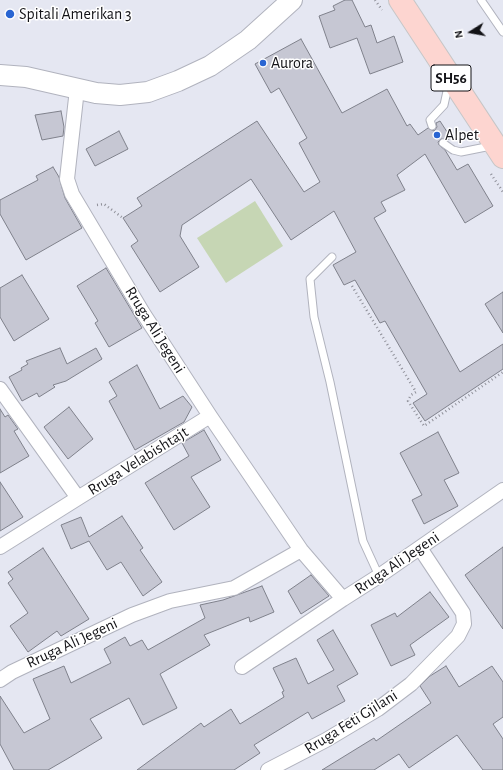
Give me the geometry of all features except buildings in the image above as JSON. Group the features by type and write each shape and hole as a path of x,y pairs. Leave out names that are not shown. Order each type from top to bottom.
{"main road":[{"path":"0,75 26,77 77,90 96,93 120,95 148,92 178,81 210,66 248,40 292,0"},
{"name":"SH56","path":"400,0 450,76 500,144"},
{"name":"SH56","path":"417,0 500,144"}],"street":[{"name":"Rruga Ali Jegeni","path":"77,90 67,179 72,194 143,313 210,416 301,550 344,599 503,490"},
{"name":"Rruga Velabishtajt","path":"0,389 78,498 210,416"},
{"path":"0,547 78,498"},
{"name":"Rruga Feti Gjilani","path":"268,770 326,740 378,708 410,684 458,636 464,624 463,613 420,548"},
{"name":"Rruga Ali Jegeni","path":"0,680 12,672 132,616 170,601 234,588 301,550"},
{"path":"242,667 344,599"}],"lane":[{"path":"481,0 503,32"},
{"path":"432,126 430,120 444,105 450,76"},
{"path":"443,143 453,150 461,152 500,144"},
{"path":"332,256 310,279 314,318 330,382 363,541 379,576"}],"path":[{"path":"82,211 104,204 123,218"},
{"path":"352,286 416,392 411,395 408,401 424,426 503,372"}],"green space":[{"path":"255,201 283,246 226,283 197,238"}],"place":[{"name":"Spitali Amerikan 3","path":"10,14"},
{"name":"Aurora","path":"263,63"},
{"name":"Alpet","path":"437,135"}]}
